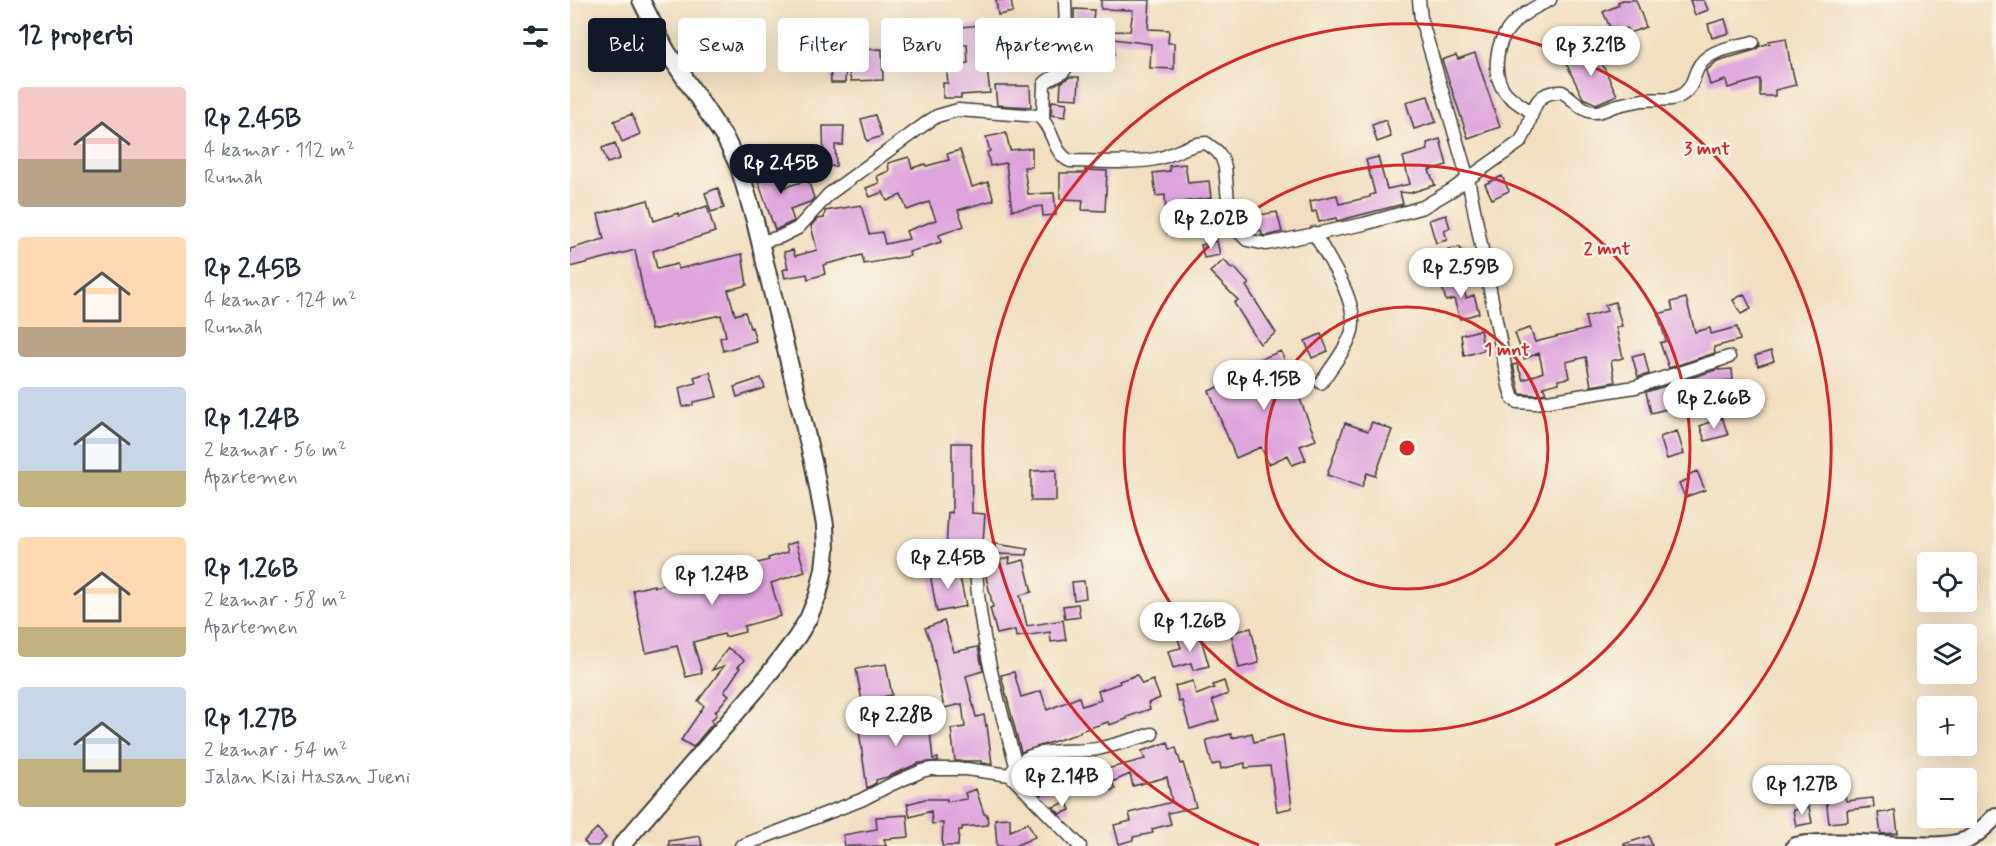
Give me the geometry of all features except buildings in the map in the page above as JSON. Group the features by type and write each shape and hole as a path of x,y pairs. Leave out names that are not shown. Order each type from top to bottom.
{"street":[{"path":"621,846 782,659 808,619 818,595 824,569 825,525 814,466 749,199 733,151 666,50 641,0"},
{"path":"1065,0 1067,65 1062,74 1050,78 1044,84 1043,120 1064,157 1070,160 1145,161 1206,143 1222,158 1225,167 1231,221 1240,236 1255,243 1266,244 1364,224 1423,207 1520,142 1525,136 1532,112 1544,95 1555,92 1567,94 1591,112 1645,100 1675,99 1692,86 1700,64 1706,57 1712,53 1753,42"},
{"path":"1419,0 1421,19 1468,179 1513,399 1518,402 1535,403 1635,387 1729,357"},
{"path":"1532,112 1514,101 1501,85 1497,53 1507,29 1531,9 1550,0"},
{"path":"760,242 780,237 798,228 829,194 937,116 958,110 1034,115 1043,120"},
{"path":"1314,233 1337,274 1351,309 1353,322 1352,332 1346,344 1321,383"},
{"path":"976,568 977,602 1013,770 1080,846"},
{"path":"741,846 861,800 922,771 932,769 1013,770 1035,755 1094,750 1152,734"},
{"path":"1795,846 1826,843 1927,846 1959,842 1980,831 1996,816"}]}
